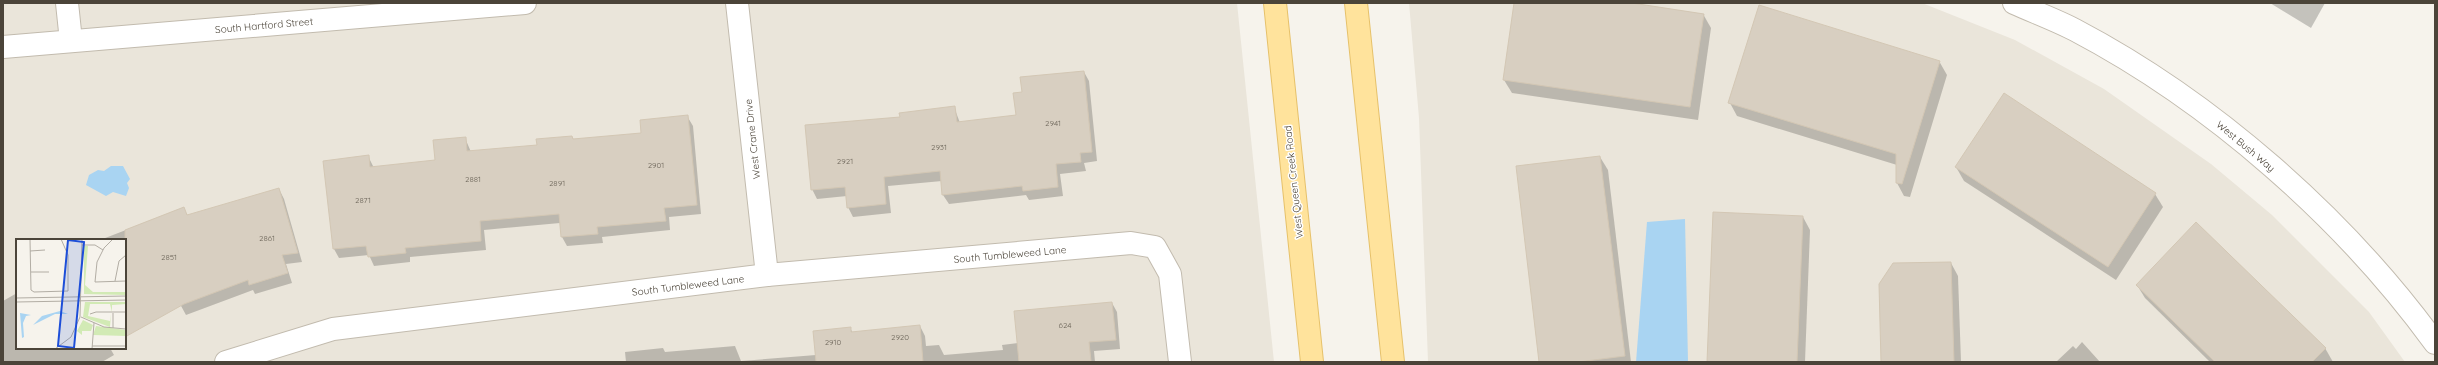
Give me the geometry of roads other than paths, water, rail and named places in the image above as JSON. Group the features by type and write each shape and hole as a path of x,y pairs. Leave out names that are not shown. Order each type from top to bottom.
{"main road":[{"name":"West Queen Creek Road","path":"1274,3 1312,362"},
{"path":"1356,3 1393,362"}],"street":[{"path":"67,3 71,41"},
{"name":"South Hartford Street","path":"3,47 525,3"},
{"name":"West Crane Drive","path":"737,3 767,275"},
{"name":"West Bush Way","path":"2014,3 2074,30 2124,58 2195,106 2254,152 2342,234 2382,276 2435,343"},
{"name":"South Tumbleweed Lane","path":"226,362 333,329 767,275 1131,243 1155,247 1170,274 1180,362"}],"water":[{"path":"111,166 123,166 130,179 127,183 129,188 126,196 113,192 106,196 86,185 89,175 98,170 104,171"},
{"path":"1685,219 1688,362 1636,362 1647,222"}]}
